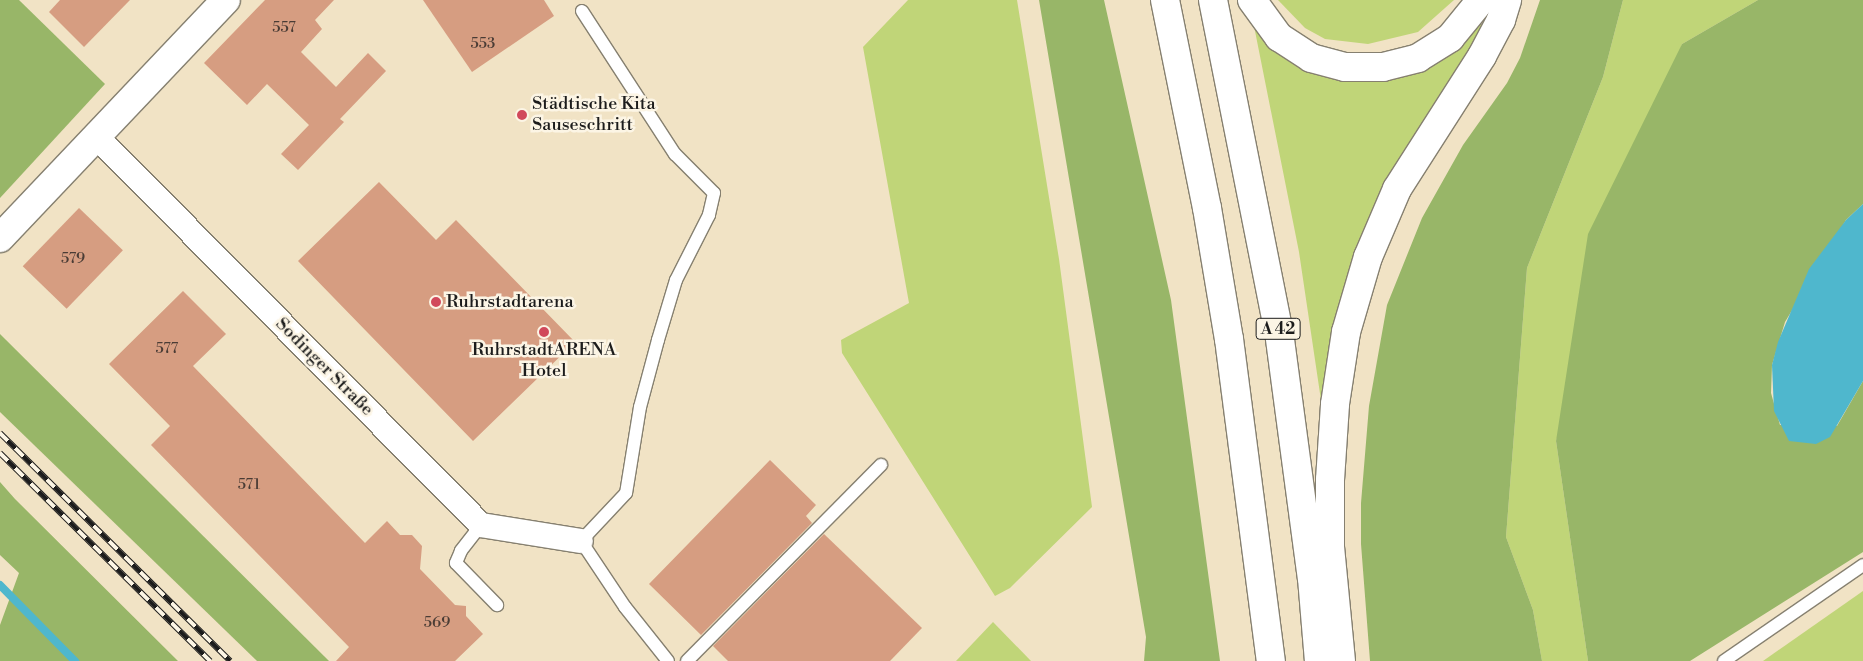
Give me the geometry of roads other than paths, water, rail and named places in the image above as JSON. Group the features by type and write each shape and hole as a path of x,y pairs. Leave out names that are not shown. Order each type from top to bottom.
{"main road":[{"path":"0,238 226,0"},
{"name":"A 42","path":"1165,0 1207,208 1222,302 1271,661"},
{"name":"A 42","path":"1213,0 1279,332 1311,568 1319,661"},
{"path":"1252,0 1279,37 1311,58 1345,67 1383,67 1418,58 1450,38 1477,8 1481,0"},
{"path":"1341,661 1330,547 1330,480 1335,404 1346,332 1368,257 1397,189 1482,56 1501,20 1507,0"}],"street":[{"name":"Sodinger Straße","path":"96,136 481,525"},
{"path":"481,525 581,541"}],"lane":[{"path":"582,11 675,154 714,193 709,216 676,280 658,340 640,407 626,493 581,541 625,607 668,661"},
{"path":"687,661 881,464"},
{"path":"481,525 461,551 456,564 497,605"},
{"path":"1724,661 1863,565"}],"water":[{"path":"1863,204 1863,381 1830,437 1816,444 1789,441 1774,411 1772,365 1778,342 1809,269 1846,220"}],"waterway":[{"path":"0,585 75,661"}],"railway":[{"path":"0,433 230,661"},
{"path":"0,453 210,661"}],"place":[{"name":"Städtische Kita Sauseschritt","path":"522,115"},
{"name":"Ruhrstadtarena","path":"436,302"},
{"name":"RuhrstadtARENA Hotel","path":"544,332"}]}
